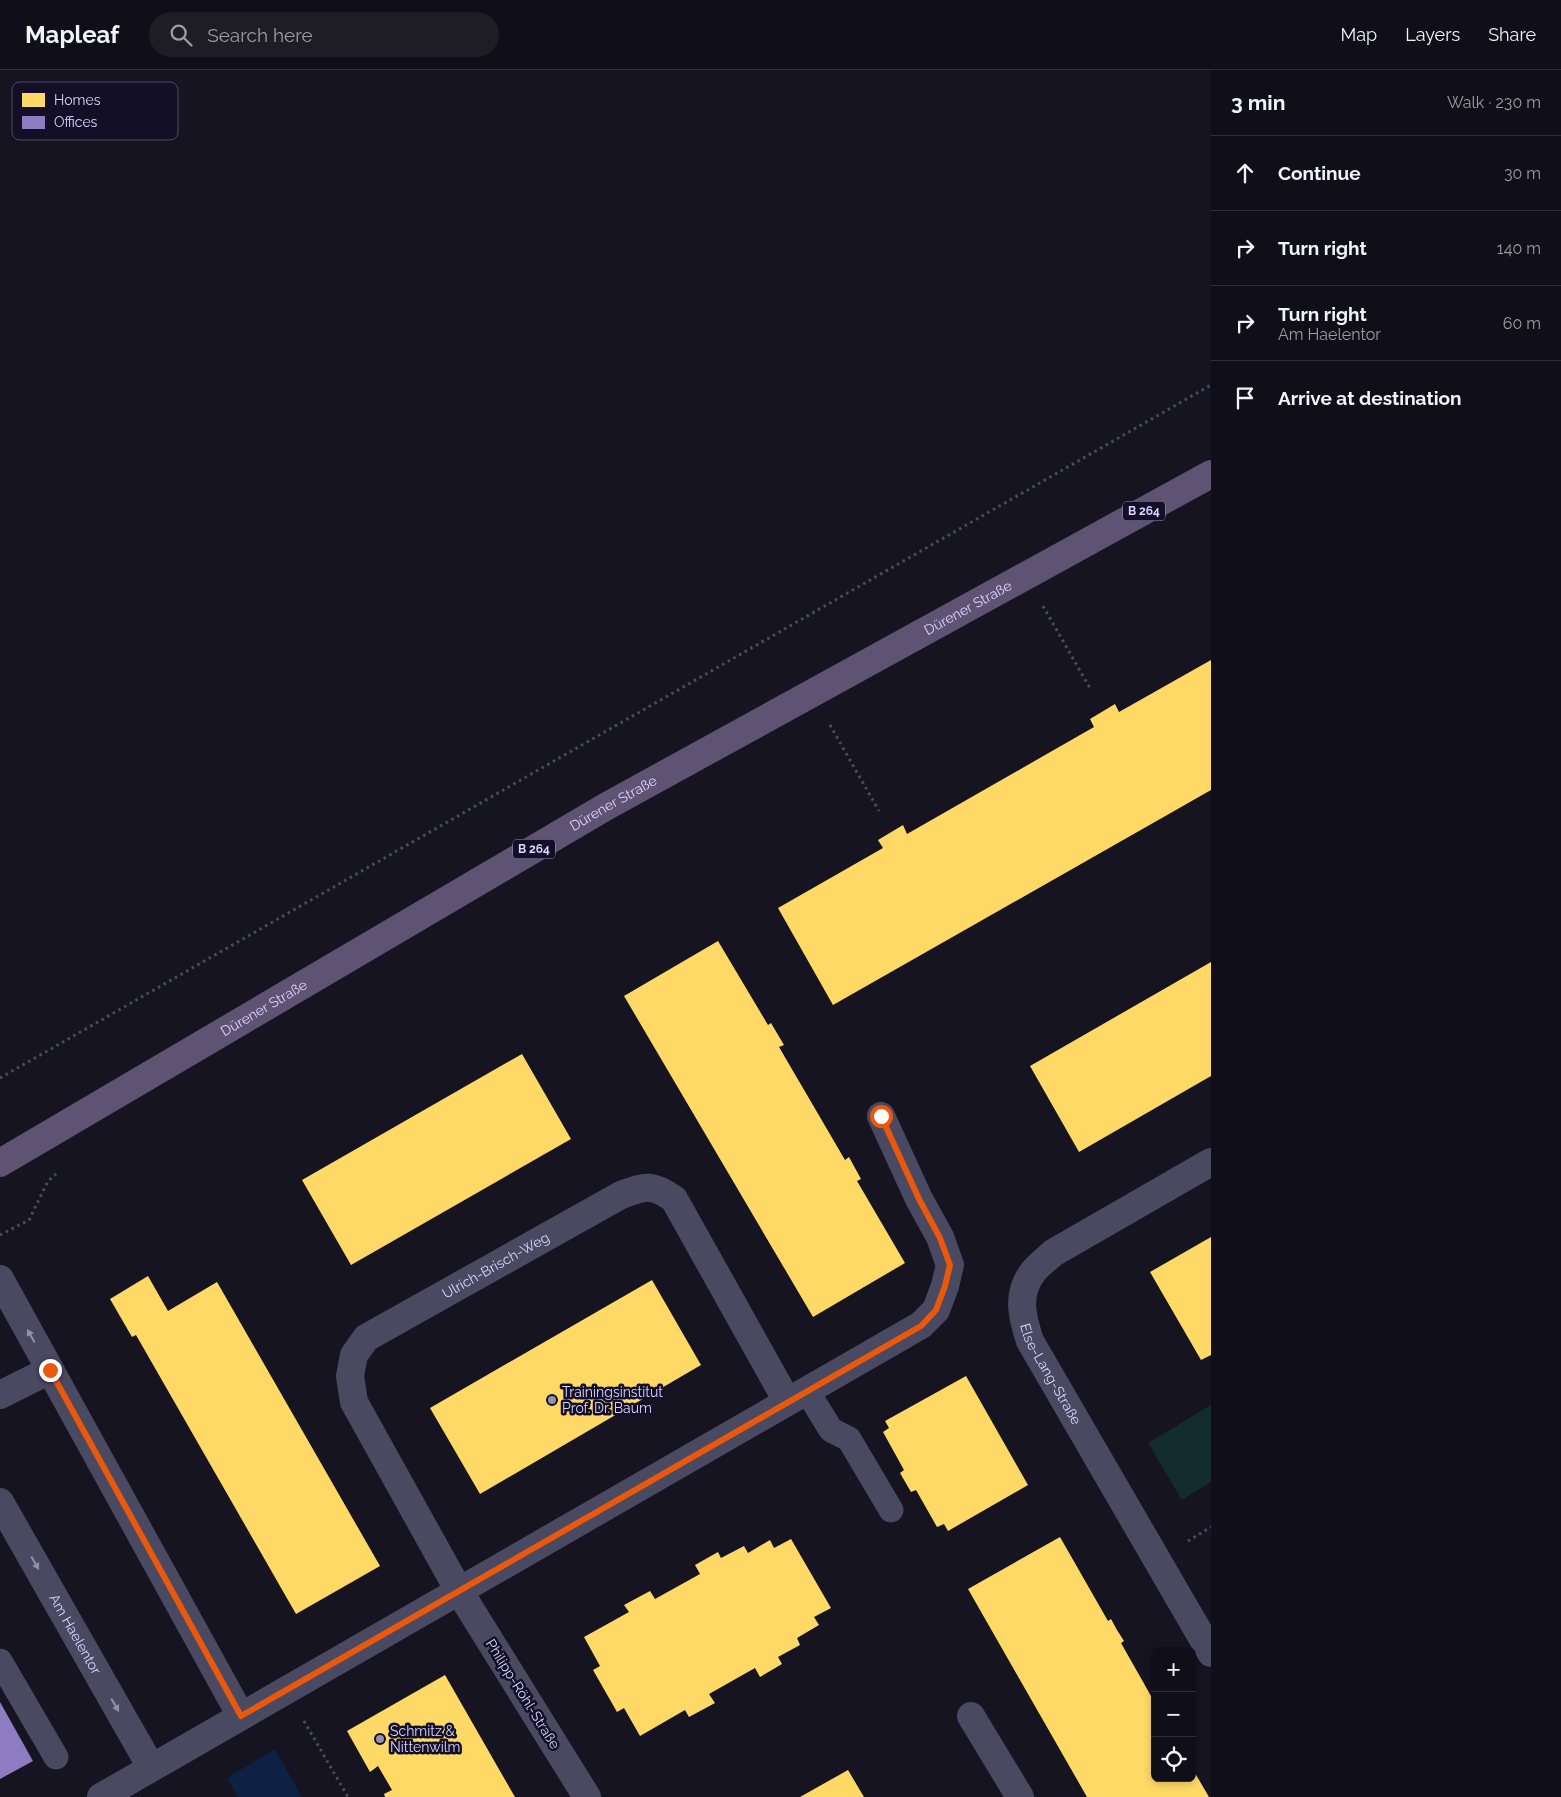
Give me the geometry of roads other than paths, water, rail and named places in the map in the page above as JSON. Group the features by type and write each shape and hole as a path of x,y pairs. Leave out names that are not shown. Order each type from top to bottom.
{"main road":[{"name":"Dürener Straße","path":"0,1163 607,806 1211,474"}],"street":[{"path":"100,1797 921,1326 936,1310 950,1265 940,1238 919,1199 881,1116"},
{"name":"Else-Lang-Straße","path":"1211,1162 1053,1253 1032,1273 1022,1292 1022,1317 1030,1341 1211,1653"},
{"name":"Ulrich-Brisch-Weg","path":"459,1591 354,1402 350,1376 354,1355 366,1338 621,1195 642,1188 659,1188 674,1200 797,1396"},
{"path":"0,1279 241,1716"},
{"path":"0,1395 50,1370"},
{"name":"Am Haelentor","path":"4,1517 151,1767"},
{"name":"Philipp-Röhl-Straße","path":"459,1591 587,1797"},
{"path":"971,1716 1020,1797"}],"lane":[{"path":"797,1396 831,1430 849,1439 891,1510"},
{"path":"0,1661 56,1757"}],"water":[{"path":"275,1749 302,1797 238,1797 227,1778"}],"place":[{"name":"Trainingsinstitut Prof. Dr. Baum","path":"552,1400"},
{"name":"Schmitz & Nittenwilm","path":"380,1739"}]}
